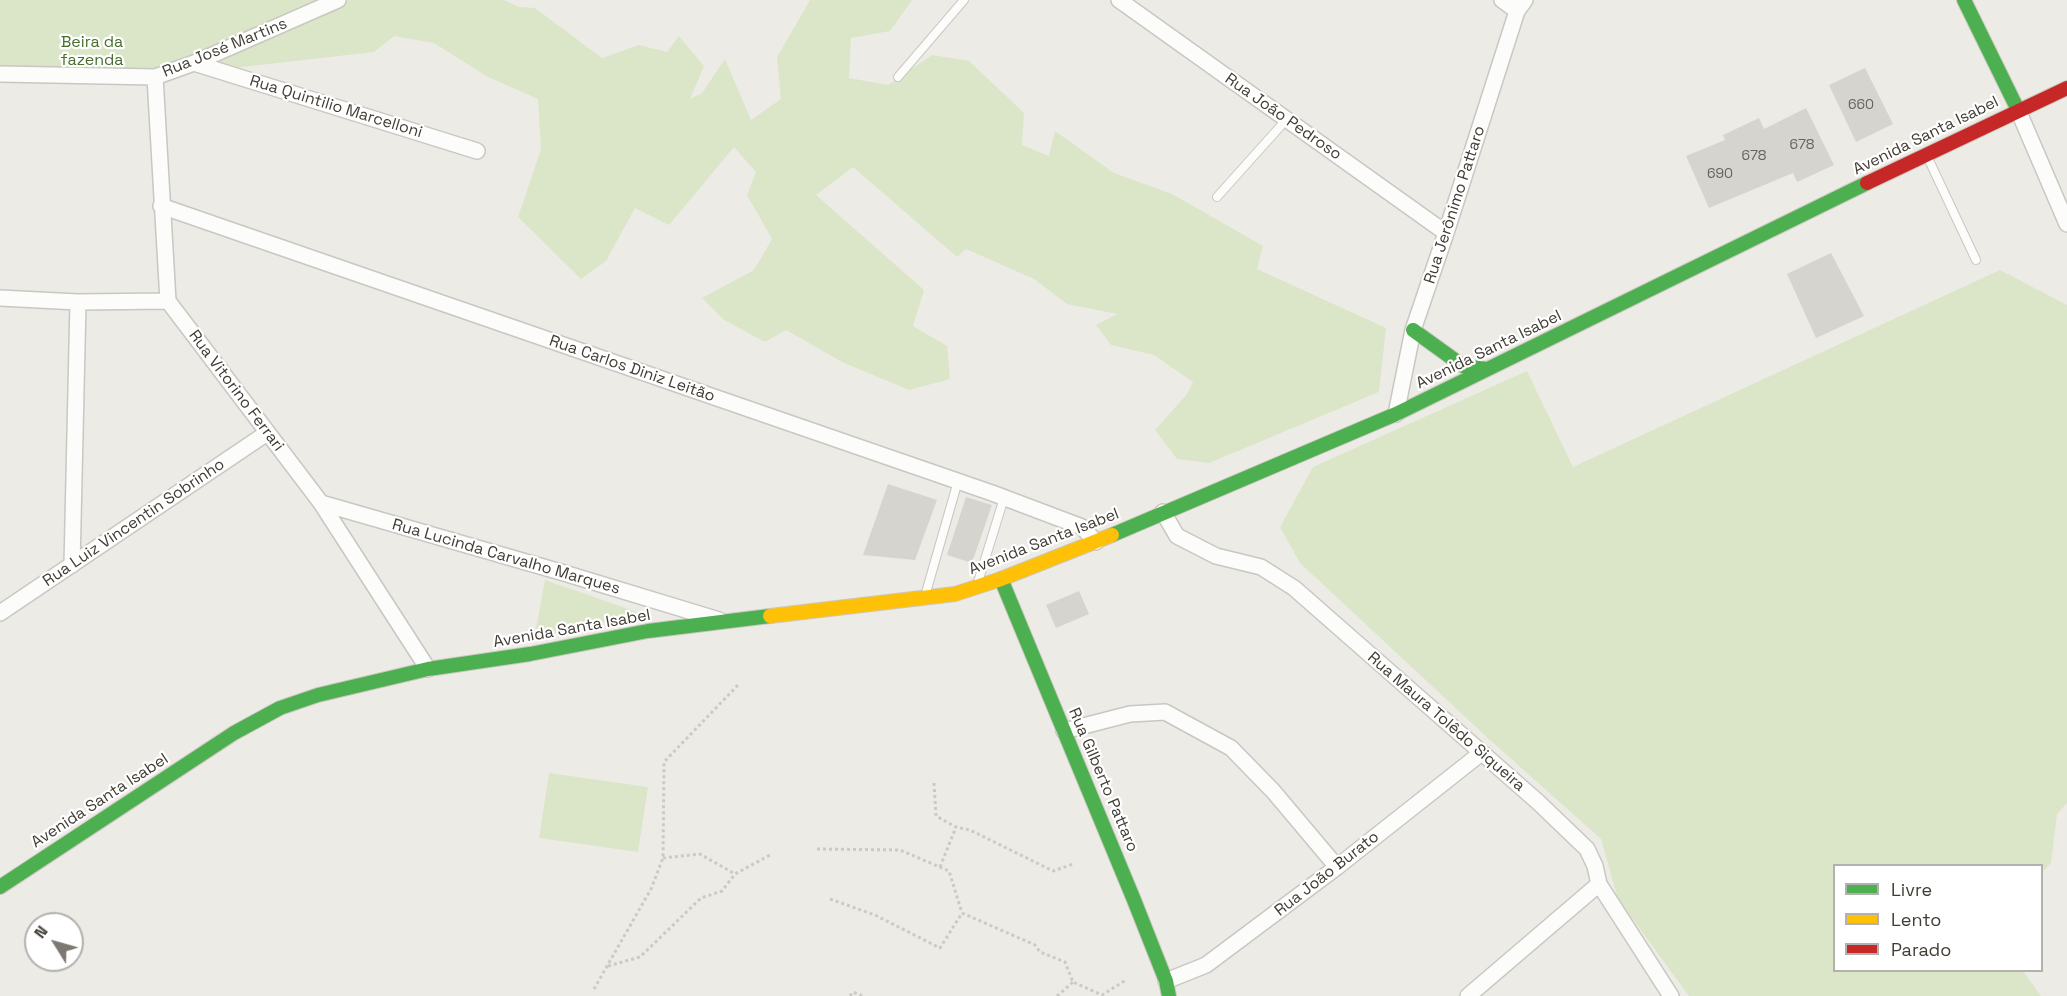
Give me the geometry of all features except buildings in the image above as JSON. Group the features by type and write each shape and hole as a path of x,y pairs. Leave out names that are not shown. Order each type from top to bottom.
{"main road":[{"path":"1964,0 2018,110"},
{"name":"Avenida Santa Isabel","path":"0,887 234,733 280,708 352,686 428,669 530,654 648,631 955,594 1001,579 1096,542 1396,414 1927,154 2067,88"},
{"path":"1413,330 1463,366 1486,369"},
{"name":"Rua Gilberto Pattaro","path":"1001,579 1168,989"}],"street":[{"name":"Rua José Martins","path":"0,74 155,77 194,63 338,0"},
{"name":"Rua João Pedroso","path":"1119,0 1446,233"},
{"path":"1502,0 1521,6"},
{"name":"Rua Jerônimo Pattaro","path":"1396,414 1413,330 1521,6"},
{"name":"Rua Quintilio Marcelloni","path":"194,63 477,151"},
{"path":"0,298 78,302 168,301 155,77"},
{"path":"2018,110 2067,224"},
{"name":"Rua Carlos Diniz Leitão","path":"161,206 1004,498 1082,527 1096,542"},
{"name":"Rua Vitorino Ferrari","path":"168,301 321,503 428,669"},
{"path":"72,565 78,302"},
{"name":"Rua Luiz Vincentin Sobrinho","path":"0,613 267,433"},
{"name":"Rua Lucinda Carvalho Marques","path":"321,503 725,622"},
{"name":"Rua Maura Tolêdo Siqueira","path":"1163,512 1177,536 1216,556 1261,567 1294,588 1538,802 1587,849 1596,866 1599,884 1671,996"},
{"path":"1064,730 1130,714 1165,712 1231,748 1273,791 1337,867"},
{"name":"Rua João Burato","path":"1168,989 1206,965 1337,867 1480,753"},
{"path":"1471,995 1599,884"}],"lane":[{"path":"898,77 964,0"},
{"path":"1217,197 1287,120"},
{"path":"1927,154 1976,260"},
{"path":"924,597 958,482"},
{"path":"977,587 1004,498"}],"path":[{"path":"594,989 651,890 663,858 664,762 738,685"},
{"path":"934,783 936,816 1053,871 1073,864"},
{"path":"940,867 956,826"},
{"path":"817,849 900,849 950,871 962,913 940,948 875,915 830,899"},
{"path":"663,858 700,854 735,874"},
{"path":"608,966 640,957 701,898 722,891 735,874 770,855"},
{"path":"962,913 1035,945 1040,952 1065,962 1073,982 1102,995 1126,980"},
{"path":"1057,996 1073,982"},
{"path":"850,996 853,992 863,996"}],"green space":[{"name":"Beira da fazenda","path":"0,0 504,0 519,7 535,8 602,58 639,45 667,52 679,36 704,66 690,99 702,93 725,59 751,120 781,99 777,57 810,0 912,0 890,31 851,38 849,78 888,85 932,55 969,61 1024,113 1022,145 1049,156 1055,131 1114,173 1172,194 1263,246 1257,269 1386,328 1379,392 1209,463 1177,459 1155,430 1187,394 1193,382 1154,355 1111,345 1096,325 1117,314 1067,304 1034,279 966,249 957,257 853,167 816,195 924,290 913,326 947,346 950,379 909,390 844,363 786,330 765,342 724,320 702,298 754,270 772,239 747,195 756,172 734,147 669,225 635,208 606,261 581,279 518,217 541,149 538,99 486,76 434,43 394,36 374,52 155,77 0,73"},
{"path":"2000,270 2067,305 2067,803 2057,814 2051,863 2043,871 2043,864 1833,864 1833,972 2024,972 2041,996 1689,996 1618,899 1601,839 1491,741 1300,563 1280,527 1313,467 1527,371 1573,467"},
{"path":"545,580 640,613 534,639"},
{"path":"549,773 648,787 638,852 539,838"}],"traffic: fast":[{"path":"1964,0 2018,110"},
{"path":"1112,535 1396,414 1867,183"},
{"path":"1413,330 1463,366 1486,369"},
{"path":"1001,579 1134,900 1166,981 1169,996"},
{"path":"0,887 234,733 280,708 318,695 428,669 530,654 648,631 770,616"}],"traffic: slow":[{"path":"770,616 955,594 1001,579 1112,535"}],"traffic: jam":[{"path":"1867,183 2067,88"}]}
